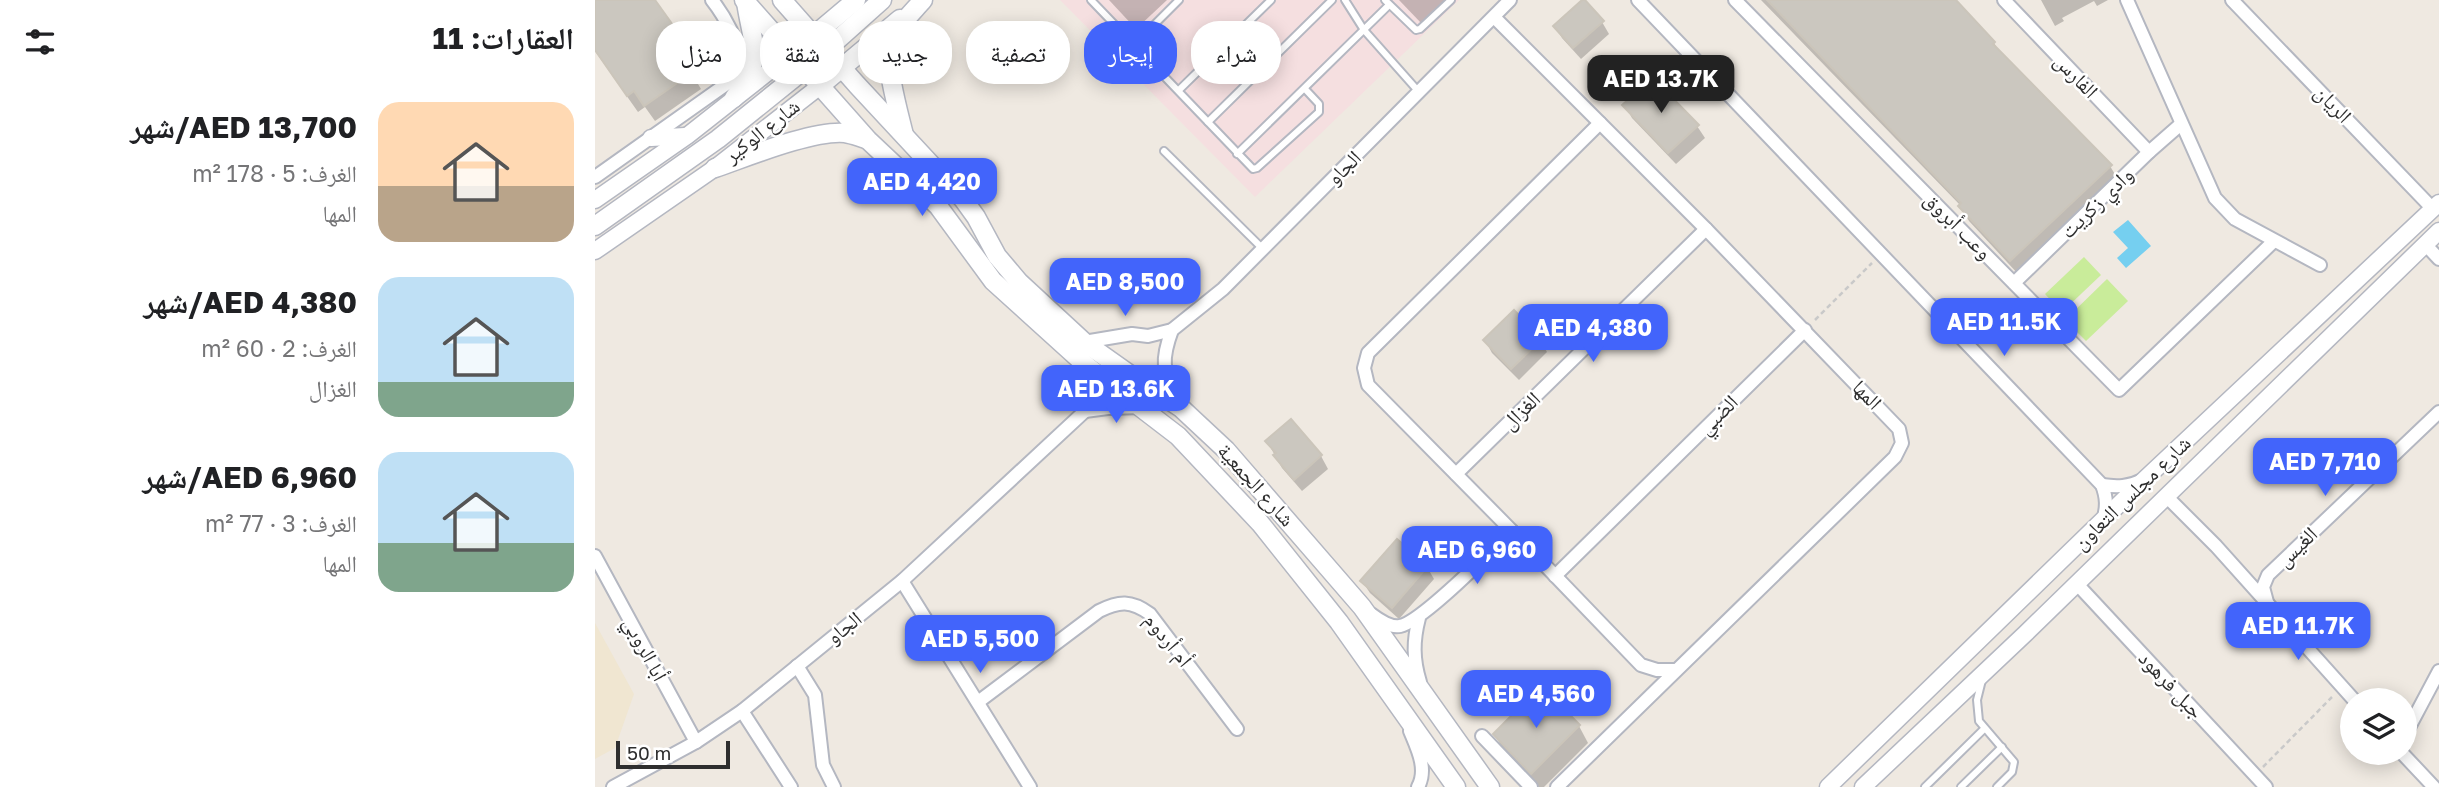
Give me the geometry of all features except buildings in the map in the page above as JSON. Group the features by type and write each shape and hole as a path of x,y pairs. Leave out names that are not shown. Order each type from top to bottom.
{"main road":[{"name":"شارع الجمعية","path":"782,0 801,21"},
{"path":"788,0 806,0"},
{"path":"831,21 856,0"},
{"path":"844,35 882,0"},
{"path":"905,138 889,49 899,28 922,0"},
{"name":"شارع الوكير","path":"844,44 922,0"},
{"path":"745,1 762,21"},
{"path":"734,98 748,79 754,63 755,52 745,1"},
{"name":"شارع الجمعية","path":"844,77 857,85 963,199 997,256 1019,282 1084,342 1181,408 1226,450 1362,607 1490,787"},
{"path":"595,226 718,139 786,84"},
{"name":"شارع الجمعية","path":"820,86 868,140 938,206 993,281 1089,367 1178,436 1260,523 1339,622 1456,787"},
{"path":"715,168 787,144 834,133 847,133 868,140"}],"street":[{"path":"595,177 733,80 739,65 738,51 729,26 712,0"},
{"name":"الجاو","path":"1172,330 1223,289 1510,0"},
{"path":"1638,0 2102,485 2106,497 2102,521"},
{"name":"وعب أبروق","path":"1735,0 2119,390 2274,241"},
{"name":"الفارس","path":"2004,0 2149,152"},
{"path":"2127,0 2215,198 2235,219 2320,265"},
{"name":"الريان","path":"2232,0 2436,206"},
{"name":"المها","path":"1494,17 1805,330 1899,429 1902,443 1895,457 1557,787"},
{"name":"شارع الوكير","path":"595,200 687,136 734,98 764,84"},
{"name":"شارع الوكير","path":"595,251 715,168 820,86"},
{"path":"1599,123 1368,353 1364,368 1368,385 1641,665 1657,670 1676,670"},
{"name":"وادي زكريت","path":"2014,283 2181,124"},
{"path":"652,138 687,136"},
{"name":"شارع مجلس التعاون","path":"1828,787 2146,478 2436,206"},
{"name":"الغزال","path":"1457,474 1706,229"},
{"name":"شارع مجلس التعاون","path":"1863,787 2077,584 2439,232"},
{"path":"2425,244 2439,259"},
{"path":"1084,342 1132,334 1148,336 1172,330"},
{"path":"1172,330 1164,352 1164,368 1181,408"},
{"name":"الضبي","path":"1555,576 1805,330"},
{"path":"1089,367 1092,373 1091,390 1085,411 1143,407"},
{"name":"الجاو","path":"613,787 695,742 742,711 902,581 1085,411"},
{"name":"الغيس","path":"2267,603 2263,587 2268,575 2439,412"},
{"path":"2102,485 2133,485 2146,478"},
{"path":"2166,496 2216,546 2342,687"},
{"path":"1362,607 1383,623 1399,627 1419,618 1512,531"},
{"name":"أبا الروبي","path":"595,556 695,742"},
{"path":"902,581 1030,787"},
{"name":"جبل فرهود","path":"2077,584 2266,787"},
{"name":"أم أردوم","path":"978,702 1099,611 1115,603 1128,602 1150,614 1237,729"},
{"path":"1419,618 1413,641 1414,663 1424,697"},
{"path":"797,666 810,685 817,703 823,765 834,787"},
{"path":"2417,712 2439,671"},
{"path":"1400,708 1421,758 1421,781 1418,787"},
{"path":"742,711 791,787"},
{"path":"1482,736 1531,787"},
{"path":"2413,765 2434,787"}],"lane":[{"path":"1091,0 1111,21"},
{"path":"1158,21 1179,0"},
{"path":"1179,90 1271,0"},
{"path":"1208,122 1332,0"},
{"path":"1345,0 1364,30 1419,92"},
{"path":"1237,154 1364,30 1387,2 1416,30 1451,0"},
{"path":"1173,84 1253,169 1319,112 1319,104 1305,89"},
{"path":"1164,151 1263,248"},
{"path":"1985,671 1978,691 1976,708 1979,721 2012,757 2014,765 2012,772 1997,787"},
{"path":"1925,787 1984,729"},
{"path":"1961,787 2002,747"}],"path":[{"path":"1805,330 1882,254"},
{"path":"2255,775 2342,687"}],"shaded area":[{"path":"1060,0 1459,0 1255,197 1143,84 1177,84 1177,21 1084,21 1084,24"},
{"path":"595,623 634,694 615,748 595,759"}],"green space":[{"path":"2084,257 2101,275 2062,312 2045,294"},
{"path":"2107,279 2128,301 2086,341 2065,320"}],"water":[{"path":"2128,220 2151,246 2126,268 2117,258 2128,248 2113,232"}]}
